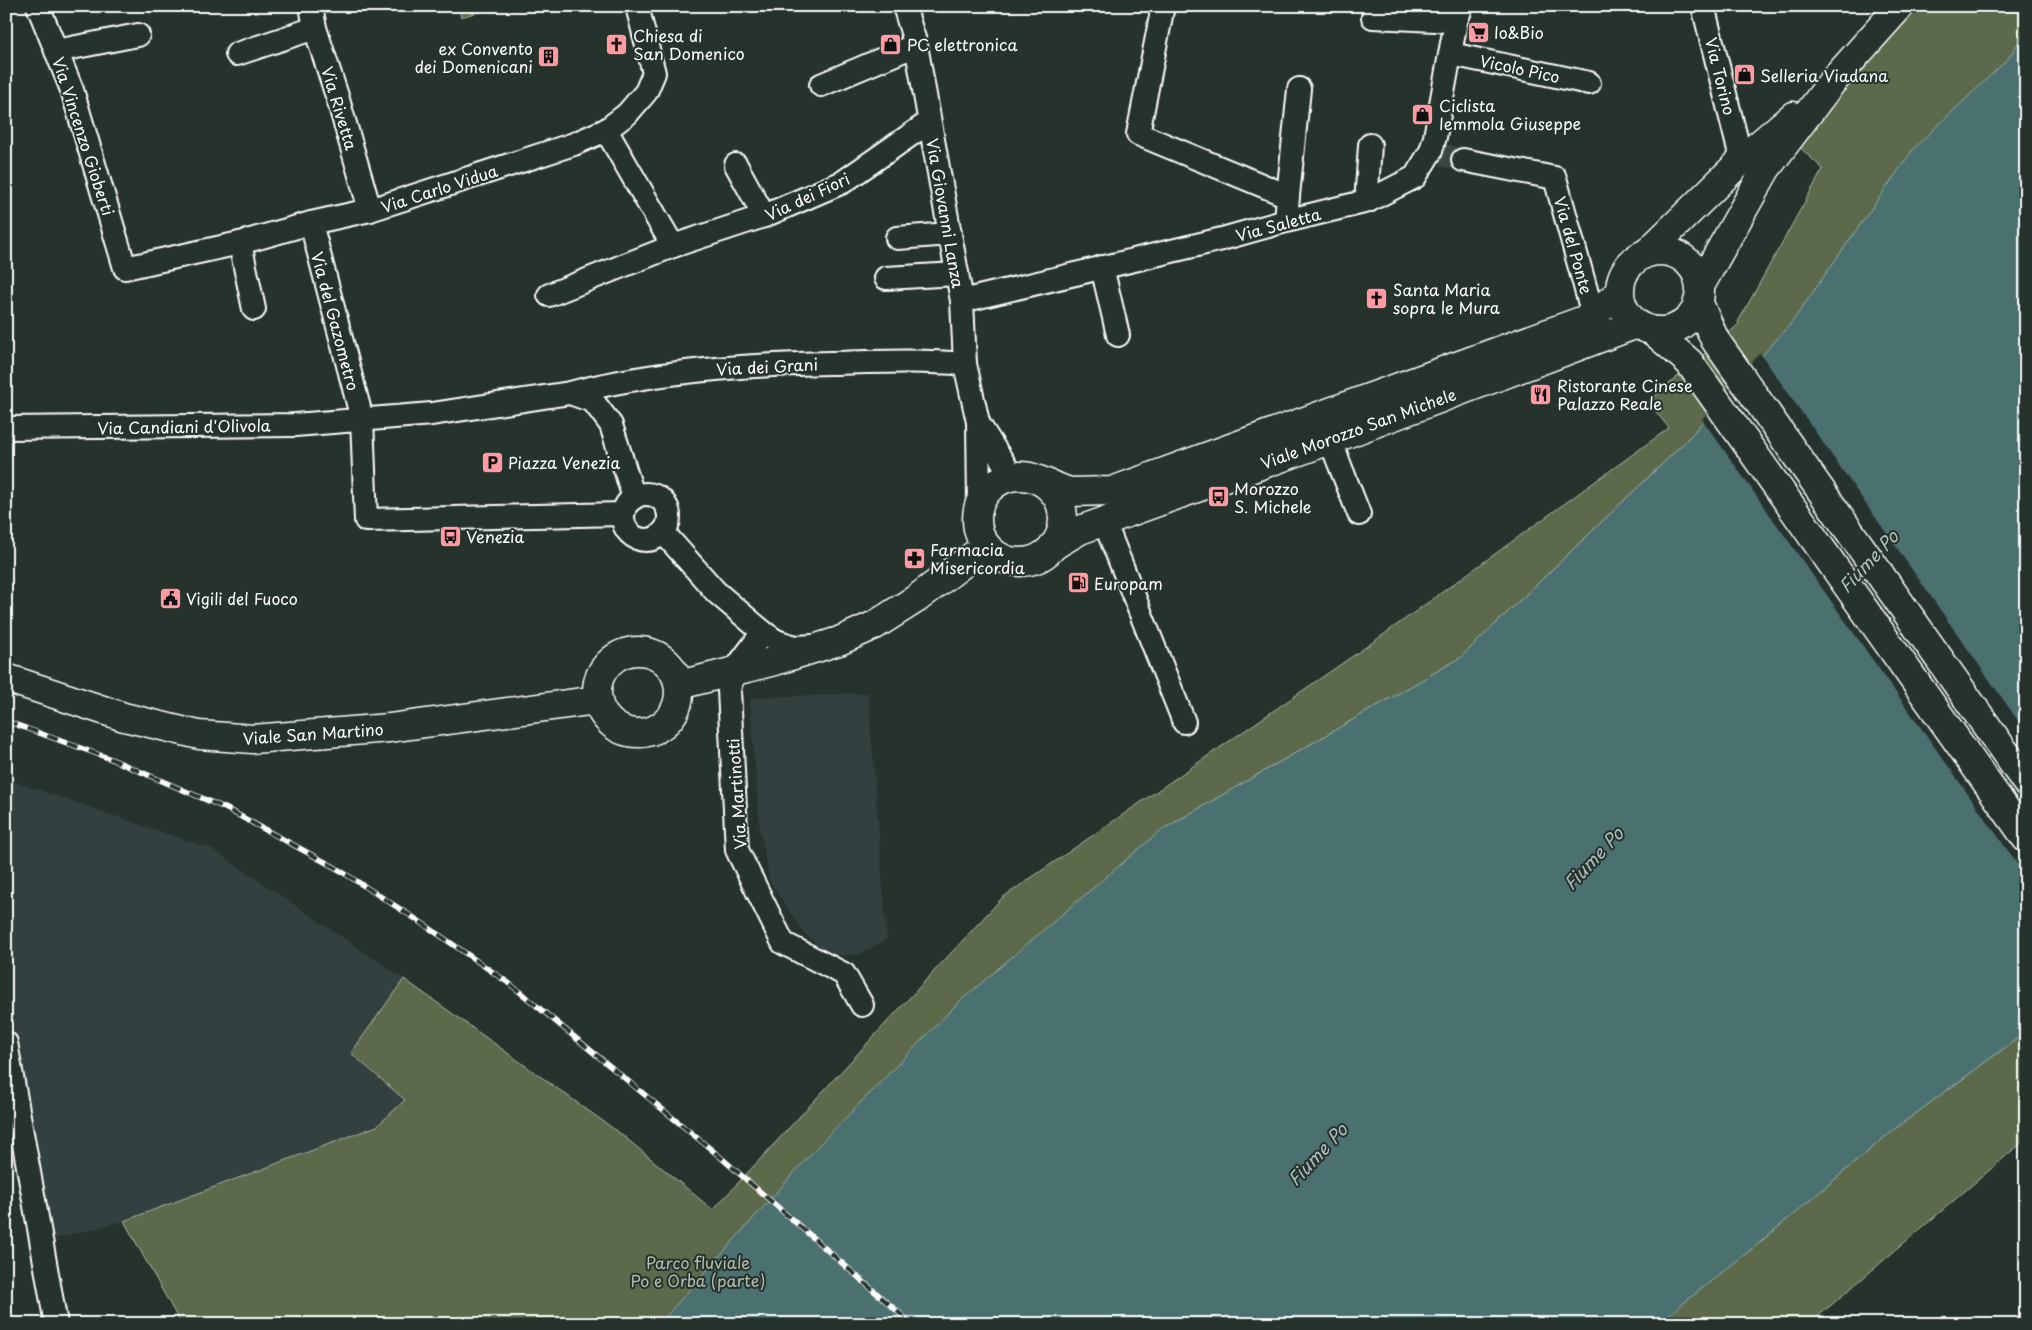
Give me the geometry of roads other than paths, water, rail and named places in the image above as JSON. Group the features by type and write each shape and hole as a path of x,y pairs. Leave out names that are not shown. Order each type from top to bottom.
{"main road":[{"path":"1645,327 1665,331 1686,321 1694,312 1699,293 1766,169 1832,82 1900,6"},
{"path":"1832,82 1748,154 1648,252 1636,258 1627,268 1621,280 1619,293 1622,305 1628,316 1689,362 2026,838"},
{"path":"1648,252 1662,251 1676,254 1691,267 1695,273 1699,293 1715,340 2026,782"},
{"name":"Viale Morozzo San Michele","path":"1041,481 1069,492 1112,491 1584,320 1593,315 1619,293"},
{"name":"Viale Morozzo San Michele","path":"1053,546 1080,530 1104,521 1645,327"},
{"path":"1012,476 1027,476 1041,481 1052,491 1060,503 1063,518 1060,533 1053,546 1043,554 1031,560 1019,562 1007,560 986,546 979,533 976,519 979,504 987,491 998,482 1012,476"},
{"path":"679,685 839,640 875,625 916,599 986,546"},
{"path":"649,652 660,657 669,664 679,685 680,697 676,709 662,727 651,732 640,734 628,733 617,728 607,721 597,700 600,676 614,658 625,653 649,652"},
{"name":"Viale San Martino","path":"6,678 124,717 199,735 253,739 389,728 597,700"}],"street":[{"name":"Via Vincenzo Gioberti","path":"38,6 72,90 125,268"},
{"name":"Via Carlo Vidua","path":"125,268 240,243 311,223 370,210 574,144 606,130 627,114 646,92 654,73 638,10 642,6"},
{"name":"Via Giovanni Lanza","path":"904,6 916,45 962,300 965,364 978,422 979,504"},
{"path":"1163,6 1138,134 1288,196"},
{"name":"Via Torino","path":"1702,6 1738,146"},
{"path":"1373,17 1419,21 1459,14"},
{"name":"Via Saletta","path":"962,300 1368,201 1415,177 1445,156 1451,54 1459,14"},
{"path":"237,54 313,17"},
{"name":"Via Rivetta","path":"313,17 370,210"},
{"path":"56,51 138,35"},
{"path":"821,85 916,45"},
{"name":"Vicolo Pico","path":"1451,54 1589,83"},
{"path":"1286,221 1300,89"},
{"name":"Via dei Fiori","path":"549,294 673,246 764,216 843,182 929,122"},
{"path":"606,130 673,246"},
{"path":"1368,201 1370,145"},
{"name":"Via del Ponte","path":"1445,156 1555,178 1593,315"},
{"path":"736,166 764,216"},
{"name":"Via del Gazometro","path":"311,223 362,419"},
{"path":"897,238 950,234"},
{"path":"240,243 254,310"},
{"path":"1102,267 1118,335"},
{"path":"886,278 957,274"},
{"name":"Via dei Grani","path":"570,393 607,384 706,370 774,364 924,361 965,364"},
{"path":"570,393 432,414 362,419 366,520 628,506 640,495 654,496 665,505 669,519 664,532 651,540 637,538 626,529 628,506 611,425 593,401 570,393"},
{"name":"Via Candiani d'Olivola","path":"6,428 295,425 362,419"},
{"name":"Via Giovanni Lanza","path":"978,422 1012,476"},
{"path":"1330,440 1359,514"},
{"path":"1104,521 1184,722"},
{"path":"664,532 716,592 763,632 776,641 795,647 819,646"},
{"name":"Via Martinotti","path":"763,632 734,671 729,690 737,850 783,943 844,974 862,1005"},
{"path":"6,1043 8,1069 56,1324"}],"water":[{"name":"Fiume Po","path":"2026,30 2026,1032 1892,1131 1758,1244 1657,1324 659,1324 818,1146 959,1002 1160,831 1460,658 1685,442 1792,322 1914,148 2008,59"}],"tunnel":[{"path":"1442,155 1463,160"}],"railway":[{"path":"6,721 111,759 225,808 336,868 422,923 510,984 718,1155 912,1324"}],"place":[{"name":"Io&Bio","path":"1478,32"},
{"name":"Chiesa di San Domenico","path":"617,44"},
{"name":"PC elettronica","path":"891,44"},
{"name":"ex Convento dei Domenicani","path":"549,57"},
{"name":"Selleria Viadana","path":"1744,75"},
{"name":"Ciclista Iemmola Giuseppe","path":"1423,114"},
{"name":"Santa Maria sopra le Mura","path":"1377,298"},
{"name":"Ristorante Cinese Palazzo Reale","path":"1541,394"},
{"name":"Piazza Venezia","path":"492,462"},
{"name":"Morozzo S. Michele","path":"1218,497"},
{"name":"Venezia","path":"450,536"},
{"name":"Farmacia Misericordia","path":"914,558"},
{"name":"Europam","path":"1078,583"},
{"name":"Vigili del Fuoco","path":"170,598"}],"park label":[{"name":"Parco fluviale Po e Orba (parte)","path":"698,1271"}]}
